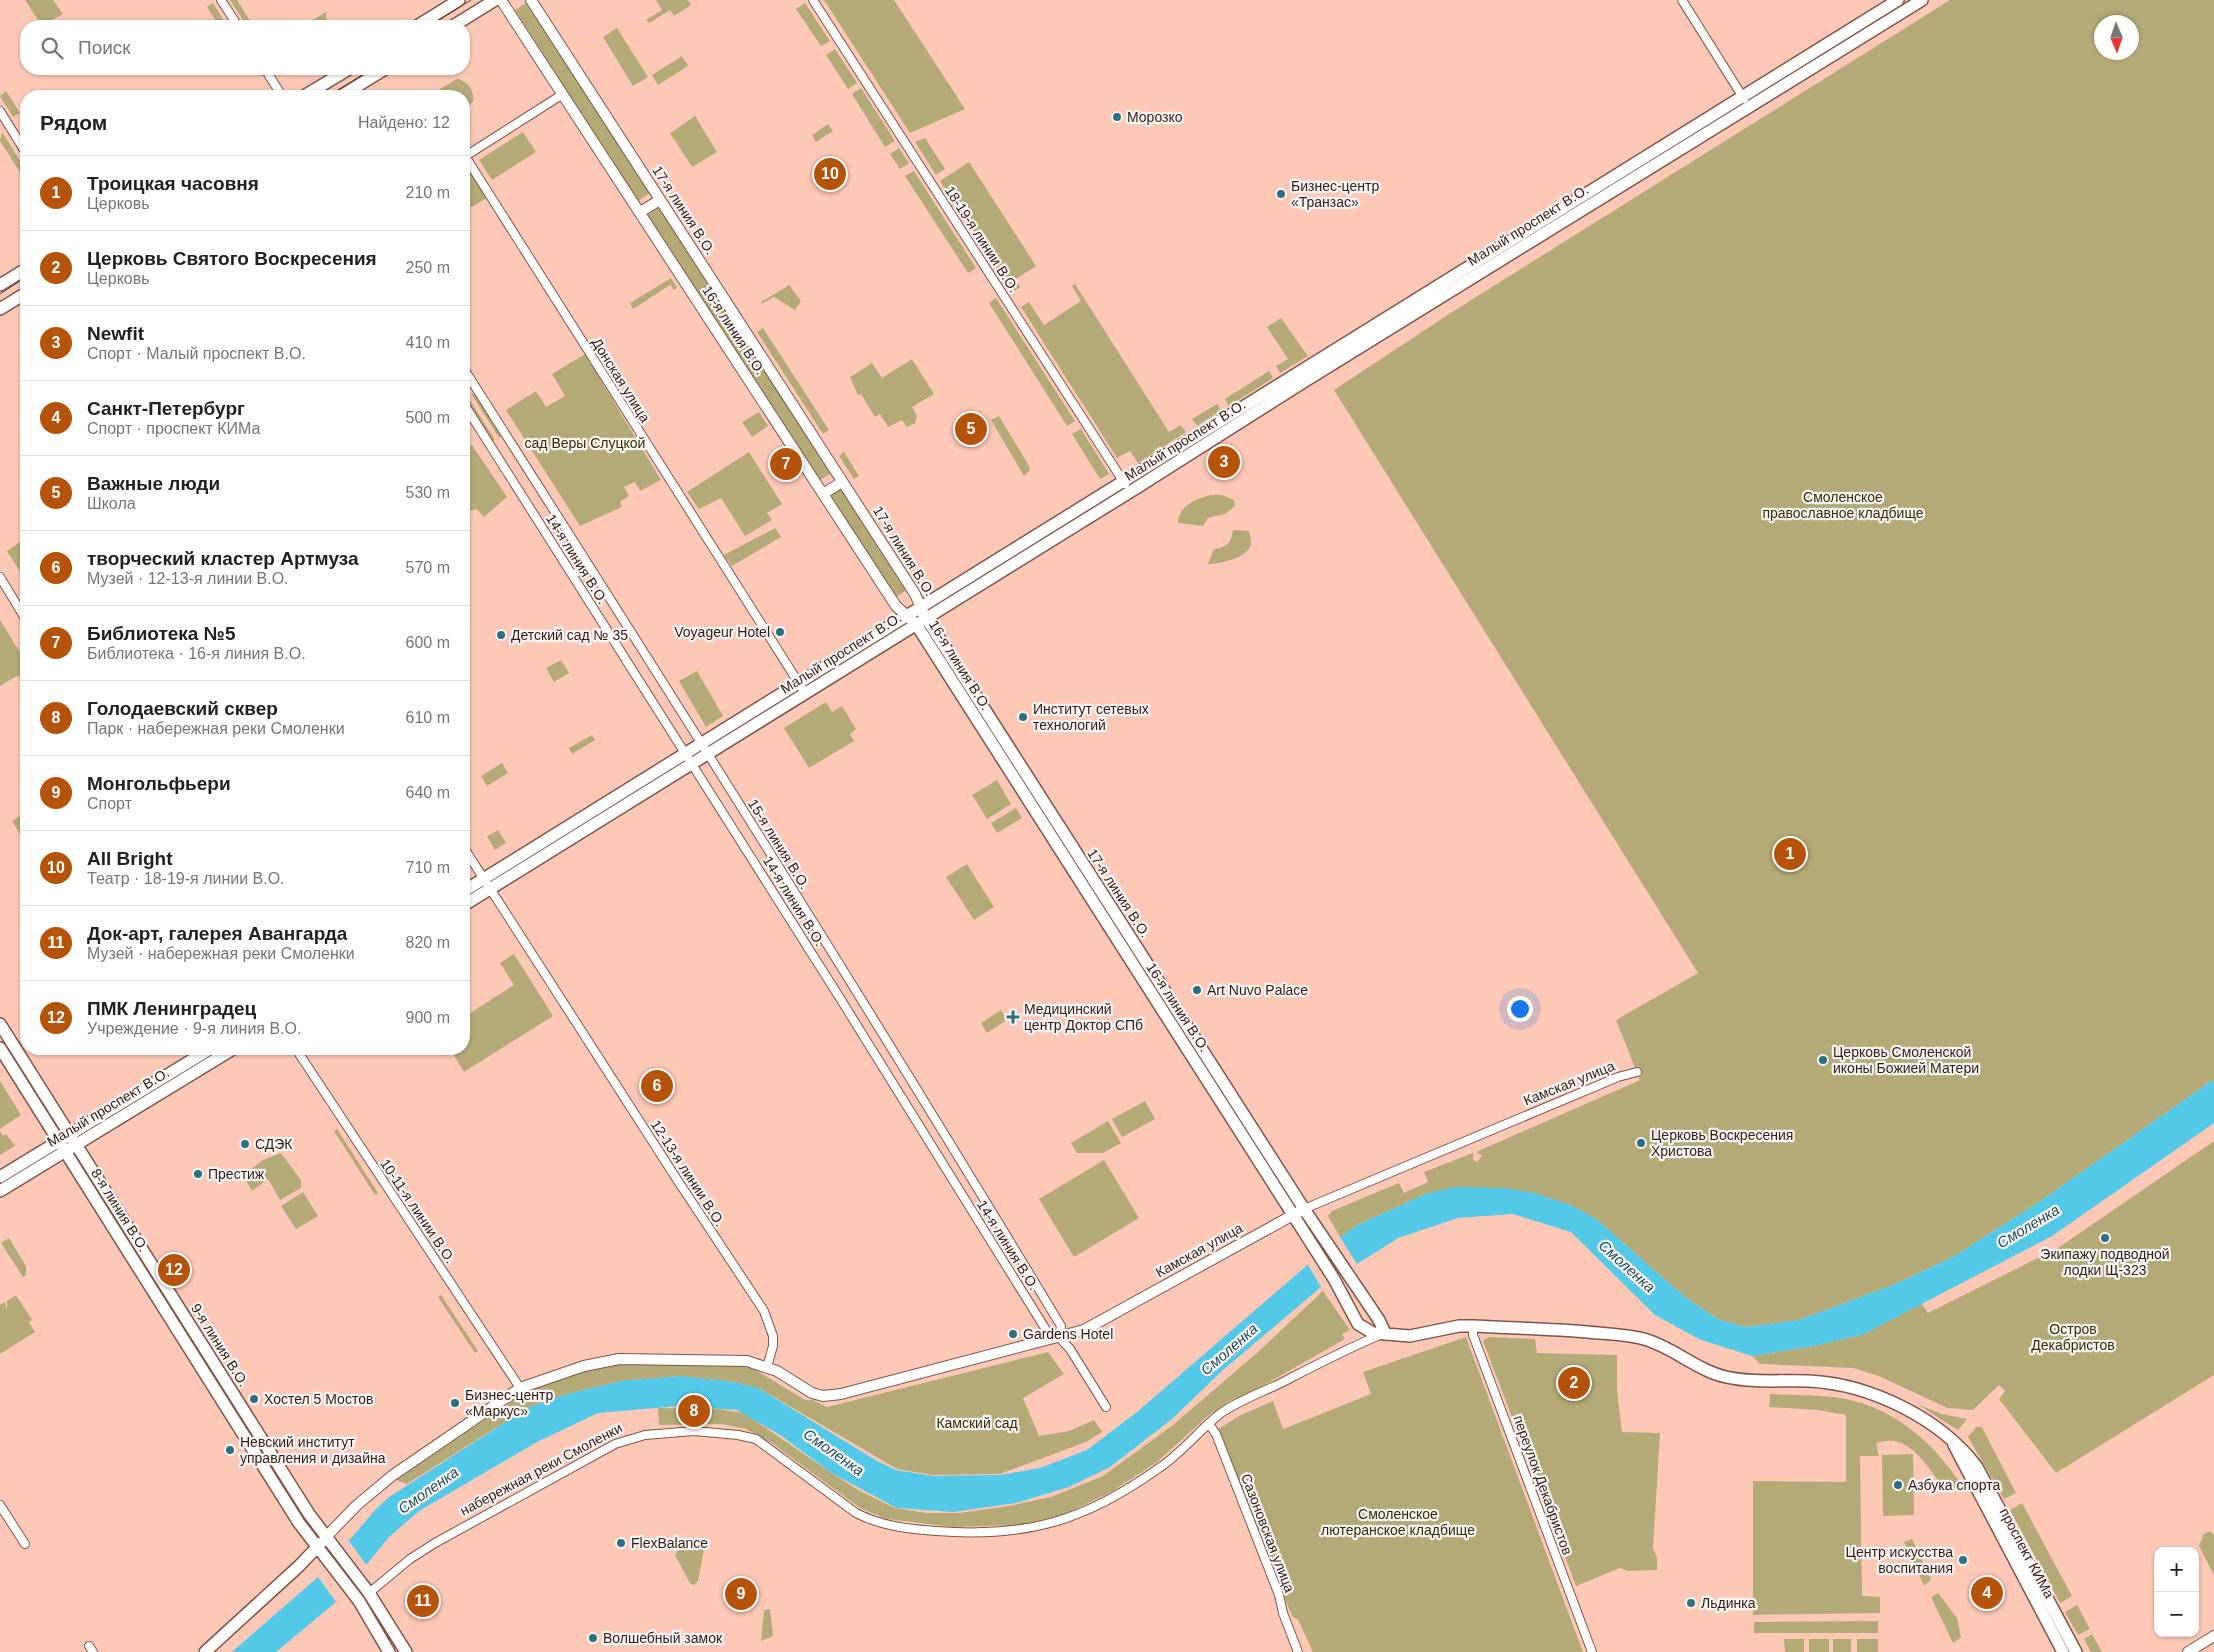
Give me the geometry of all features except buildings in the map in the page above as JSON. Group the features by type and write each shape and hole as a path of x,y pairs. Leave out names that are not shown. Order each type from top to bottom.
{"main road":[{"path":"427,20 459,0"},
{"path":"463,20 495,0"},
{"name":"Малый проспект В.О.","path":"470,901 705,748 918,617 1124,482 1898,0"},
{"name":"Малый проспект В.О.","path":"918,617 1131,492 1305,381 1922,0"},
{"path":"314,90 339,75"},
{"path":"351,90 375,75"},
{"path":"0,286 20,273"},
{"path":"0,309 20,297"},
{"name":"17-я линия В.О.","path":"918,617 1304,1209 1379,1320 1385,1333"},
{"name":"16-я линия В.О.","path":"918,617 1334,1279 1358,1324 1373,1333 1385,1333"},
{"name":"Малый проспект В.О.","path":"470,887 689,759"},
{"name":"9-я линия В.О.","path":"0,1024 309,1514 326,1537 335,1558"},
{"name":"8-я линия В.О.","path":"0,1048 299,1523 318,1546 335,1558"},
{"name":"Малый проспект В.О.","path":"0,1191 65,1150 72,1138 201,1055"},
{"name":"Малый проспект В.О.","path":"0,1177 58,1140 72,1138 222,1055"},
{"path":"1385,1333 1410,1336 1460,1326 1473,1326 1630,1336 1657,1344 1700,1368 1727,1377 1809,1381 1849,1386 1870,1392 1915,1414 1953,1444"},
{"name":"проспект КИМа","path":"1953,1444 2063,1652"},
{"name":"проспект КИМа","path":"1953,1444 1966,1453 1977,1467 2076,1652"},
{"path":"204,1652 326,1537"},
{"path":"335,1558 357,1577 406,1652"},
{"path":"335,1558 349,1586 389,1652"}],"street":[{"path":"221,0 234,20"},
{"name":"16-я линия В.О.","path":"501,0 898,610 918,617"},
{"name":"17-я линия В.О.","path":"530,0 915,594 918,617"},
{"name":"18-19-я линии В.О.","path":"813,0 1131,492"},
{"path":"1682,0 1749,107"},
{"path":"269,75 278,90"},
{"path":"470,152 563,94"},
{"path":"0,111 20,143"},
{"name":"Донская улица","path":"470,165 802,689"},
{"path":"640,212 660,200"},
{"name":"15-я линия В.О.","path":"470,378 705,748 853,986 1061,1326 1059,1337"},
{"name":"14-я линия В.О.","path":"470,414 838,995 1048,1333 1059,1337 1070,1349 1106,1407"},
{"path":"823,494 842,482"},
{"path":"572,575 588,565"},
{"path":"0,577 20,610"},
{"name":"12-13-я линии В.О.","path":"470,858 764,1311 773,1336 773,1346 767,1367"},
{"path":"838,995 853,986"},
{"name":"10-11-я линии В.О.","path":"300,1055 520,1388"},
{"name":"Камская улица","path":"767,1367 812,1393 823,1396 841,1394 1084,1330 1293,1214 1600,1084 1637,1072"},
{"path":"947,1170 960,1161"},
{"name":"переулок Декабристов","path":"1473,1326 1473,1335 1592,1652"},
{"name":"набережная реки Смоленки","path":"369,1593 435,1542 615,1444 645,1435 694,1431 738,1435 756,1439 856,1513 871,1521 920,1530 984,1534 1038,1528 1094,1507 1119,1494 1161,1468 1209,1424 1232,1408 1385,1333"},
{"path":"326,1537 357,1505 393,1475 520,1388 584,1366 619,1360 738,1361 767,1367"},
{"name":"Сазоновская улица","path":"1209,1424 1216,1434 1279,1595 1283,1613 1298,1652"},
{"path":"0,1505 25,1544"},
{"path":"2188,1652 2214,1636"}],"green space":[{"path":"25,0 53,0 63,14 52,20 38,20"},
{"path":"230,0 237,0 249,20 243,20"},
{"path":"656,0 688,0 691,5 674,16 670,10 649,23 646,20 662,10"},
{"path":"824,0 894,0 965,109 910,133"},
{"name":"Смоленское православное кладбище","path":"1950,0 2214,0 2214,1079 2039,1202 1951,1258 1895,1284 1799,1320 1747,1327 1719,1320 1685,1297 1595,1218 1428,1193 1359,1224 1340,1237 1328,1216 1332,1211 1399,1183 1404,1193 1428,1182 1424,1172 1473,1153 1473,1160 1477,1162 1482,1156 1476,1152 1640,1080 1616,1020 1698,973 1334,390 1452,312"},
{"path":"213,3 223,20 215,20 207,7"},
{"path":"526,3 650,193 638,201 515,10"},
{"path":"805,3 830,41 821,46 796,9"},
{"path":"326,12 327,20 313,20"},
{"path":"617,28 648,77 633,86 603,37"},
{"path":"835,49 857,83 848,89 826,55"},
{"path":"682,56 688,66 658,85 652,75"},
{"path":"457,79 461,80 470,87 473,94 473,102 470,105 470,90 440,89"},
{"path":"861,88 895,141 885,147 852,94"},
{"path":"6,91 20,113 13,117 0,96"},
{"path":"695,116 717,152 692,167 670,133"},
{"path":"828,124 833,131 816,142 812,135"},
{"path":"2,132 20,160 20,172 0,141"},
{"path":"523,132 536,152 492,180 479,160"},
{"path":"925,138 945,169 936,175 915,142"},
{"path":"899,148 909,163 900,169 890,154"},
{"path":"969,162 1036,266 1016,279 1020,287 1012,292 940,181"},
{"path":"470,169 487,198 470,207"},
{"path":"914,171 976,268 968,273 905,176"},
{"path":"659,208 832,473 820,480 648,215"},
{"path":"671,278 677,288 674,290 670,285 633,309 630,303"},
{"path":"1075,284 1169,432 1181,425 1186,432 1138,463 1130,451 1117,458 1021,307 1029,302 1044,325 1081,301 1072,286"},
{"path":"789,285 801,301 795,310 774,297 762,304 761,302"},
{"path":"996,298 1075,421 1067,426 989,303"},
{"path":"1281,318 1308,356 1280,373 1276,366 1288,359 1267,327"},
{"path":"763,328 829,430 823,434 757,332"},
{"name":"сад Веры Слуцкой","path":"585,354 661,480 640,491 635,482 624,487 629,496 620,502 622,507 580,526 506,410 536,391 546,407 565,396 552,374"},
{"path":"912,359 934,394 912,407 917,416 915,423 907,427 902,420 888,427 880,414 875,417 861,394 858,395 850,377 872,363 882,378"},
{"path":"1269,371 1273,378 1229,406 1225,399"},
{"path":"474,393 501,436 499,438 472,395"},
{"path":"470,400 495,440 493,441 470,405"},
{"path":"1217,404 1221,410 1197,426 1192,419"},
{"path":"759,412 768,426 752,437 742,422"},
{"path":"999,416 1029,466 1030,470 1024,476 991,420"},
{"path":"1081,429 1109,474 1100,479 1072,434"},
{"path":"472,445 507,497 484,517 477,509 470,511 470,446"},
{"path":"749,452 782,504 767,513 772,520 745,536 721,498 699,509 687,492"},
{"path":"844,452 859,476 854,479 839,456"},
{"path":"841,487 907,590 896,597 830,494"},
{"path":"1222,495 1234,500 1235,506 1225,514 1208,518 1203,526 1178,523 1181,512 1185,507 1200,498"},
{"path":"775,528 781,537 732,566 724,555"},
{"path":"1233,530 1249,531 1251,543 1249,548 1245,553 1233,559 1208,564 1214,549 1228,544"},
{"path":"20,542 20,572 7,551"},
{"path":"0,620 20,652 20,676 17,676 0,686"},
{"path":"561,660 569,673 554,682 546,668"},
{"path":"697,671 723,716 706,727 679,681"},
{"path":"826,702 832,712 842,706 856,729 850,734 854,741 809,768 784,728"},
{"path":"592,735 595,740 572,754 569,748"},
{"path":"502,763 508,773 487,786 481,776"},
{"path":"997,780 1011,804 987,819 972,795"},
{"path":"1016,808 1022,818 997,833 991,823"},
{"path":"20,816 20,834 12,821"},
{"path":"498,830 506,843 495,850 487,836"},
{"path":"967,864 994,907 974,920 946,877"},
{"path":"514,954 553,1016 464,1072 453,1055 470,1055 470,1013 514,985 500,963"},
{"path":"1001,1010 1007,1020 987,1033 981,1023"},
{"path":"0,1081 21,1115 0,1129"},
{"path":"1145,1101 1155,1119 1122,1137 1112,1119"},
{"path":"1108,1121 1121,1143 1103,1153 1077,1153 1071,1143"},
{"path":"337,1129 378,1193 375,1195 334,1131"},
{"path":"0,1131 3,1136 6,1134 15,1146 0,1155"},
{"name":"Остров Декабристов","path":"2214,1141 2214,1375 2056,1473 1999,1399 2005,1391 1999,1385 1973,1410 1947,1408 1879,1376 1853,1368 1760,1364 1752,1356 1814,1346 1864,1334 1921,1303 1928,1313 2058,1248"},
{"path":"281,1153 301,1180 301,1188 280,1200 268,1179 252,1191 243,1175 263,1160"},
{"path":"1104,1160 1139,1218 1074,1257 1039,1199"},
{"path":"303,1192 318,1216 296,1229 281,1206"},
{"path":"9,1238 26,1266 26,1275 23,1277 1,1243"},
{"path":"1323,1291 1350,1330 1342,1334 1345,1339 1252,1392 1230,1401 1209,1415 1157,1462 1113,1491 1065,1514 1020,1525 953,1527 887,1519 860,1508 773,1444 746,1429 721,1424 659,1425 658,1408 717,1409 744,1413 860,1491 895,1508 927,1513 959,1513 1008,1506 1051,1497 1103,1476 1173,1425 1258,1352"},
{"path":"16,1295 32,1320 29,1322 35,1332 0,1354 0,1305 5,1302 7,1310 7,1301"},
{"path":"441,1295 478,1351 475,1353 438,1297"},
{"name":"Смоленское лютеранское кладбище","path":"1466,1337 1583,1652 1313,1652 1298,1620 1292,1616 1218,1429 1241,1415 1273,1401 1283,1429 1371,1394 1363,1372"},
{"path":"1489,1337 1535,1339 1537,1353 1617,1355 1617,1391 1622,1432 1660,1433 1653,1548 1657,1558 1657,1570 1628,1571 1620,1568 1576,1586 1483,1341"},
{"name":"Камский сад","path":"1048,1352 1064,1374 1023,1398 1039,1436 1069,1431 1094,1420 1102,1432 1086,1442 1000,1474 933,1475 897,1469 762,1390 735,1382 680,1376 621,1381 563,1395 527,1408 407,1484 394,1479 519,1393 569,1376 621,1363 706,1363 754,1369 805,1400 813,1400 827,1407"},
{"path":"1770,1394 1837,1397 1864,1404 1881,1411 1911,1429 1925,1441 1938,1454 1960,1483 1955,1489 1947,1491 1925,1463 1909,1447 1899,1442 1876,1443 1879,1456 1860,1456 1862,1596 1880,1597 1880,1613 1753,1615 1753,1481 1846,1482 1846,1415 1818,1410 1769,1407"},
{"path":"1917,1404 1942,1414 1967,1419 1958,1430"},
{"path":"1976,1427 1982,1427 2016,1493 2004,1499 1968,1437"},
{"name":"Азбука спорта","path":"1913,1454 1914,1515 1883,1516 1882,1455"},
{"path":"2022,1503 2072,1596 2060,1603 2010,1510"},
{"path":"2210,1531 2214,1535 2214,1575 2199,1546 2203,1535"},
{"path":"1912,1539 1931,1579 1924,1586 1904,1542"},
{"path":"697,1541 703,1543 704,1550 698,1581 694,1585 690,1583 675,1555 677,1551"},
{"path":"1938,1593 1957,1618 1961,1638 1953,1643 1931,1597"},
{"path":"2077,1605 2090,1629 2078,1635 2065,1612"},
{"path":"770,1609 773,1636 761,1641 764,1610"},
{"path":"1878,1621 1878,1633 1754,1633 1754,1622"},
{"path":"2092,1634 2102,1652 2091,1652 2084,1639"},
{"path":"1784,1639 1804,1639 1804,1652 1785,1652"},
{"path":"1809,1639 1829,1639 1829,1652 1809,1652"},
{"path":"1833,1639 1851,1639 1851,1652 1833,1652"},
{"path":"1857,1639 1878,1639 1878,1652 1857,1652"}],"water":[{"name":"Смоленка","path":"2214,1079 2214,1123 2052,1236 1864,1334 1814,1346 1752,1356 1701,1340 1655,1315 1571,1232 1513,1214 1458,1218 1398,1238 1321,1287 1223,1370 1172,1419 1110,1467 1069,1487 1016,1503 953,1512 897,1508 833,1474 780,1435 737,1410 679,1406 598,1413 537,1442 419,1511 388,1538 336,1602 276,1652 232,1652 318,1577 375,1510 389,1497 527,1408 563,1395 621,1381 680,1376 735,1382 760,1389 877,1461 896,1470 933,1476 1000,1475 1040,1468 1087,1450 1137,1412 1340,1237 1359,1224 1428,1193 1456,1187 1505,1188 1535,1193 1570,1205 1595,1218 1685,1297 1719,1320 1747,1327 1799,1320 1895,1284 1951,1258 2039,1202"}],"pier":[{"path":"1340,1237 1357,1264 1321,1287 1307,1263"},
{"path":"349,1541 367,1566 336,1602 318,1577"}],"tram line":[{"path":"439,20 471,0"},
{"path":"338,90 362,75"},
{"path":"0,294 20,281"}],"place":[{"name":"Морозко","path":"1117,117"},
{"name":"All Bright","path":"830,174"},
{"name":"Бизнес-центр «Транзас»","path":"1281,194"},
{"name":"Важные люди","path":"971,429"},
{"name":"Newfit","path":"1224,462"},
{"name":"Библиотека №5","path":"786,464"},
{"name":"Voyageur Hotel","path":"780,632"},
{"name":"Детский сад № 35","path":"501,635"},
{"name":"Институт сетевых технологий","path":"1023,717"},
{"name":"Троицкая часовня","path":"1790,854"},
{"name":"Art Nuvo Palace","path":"1197,990"},
{"name":"Медицинский центр Доктор СПб","path":"1013,1017"},
{"name":"Церковь Смоленской иконы Божией Матери","path":"1823,1060"},
{"name":"творческий кластер Артмуза","path":"657,1086"},
{"name":"Церковь Воскресения Христова","path":"1641,1143"},
{"name":"СДЭК","path":"245,1144"},
{"name":"Престиж","path":"198,1174"},
{"name":"Экипажу подводной лодки Щ-323","path":"2105,1238"},
{"name":"ПМК Ленинградец","path":"174,1270"},
{"name":"Gardens Hotel","path":"1013,1334"},
{"name":"Церковь Святого Воскресения","path":"1574,1383"},
{"name":"Хостел 5 Мостов","path":"254,1399"},
{"name":"Бизнес-центр «Маркус»","path":"455,1403"},
{"name":"Голодаевский сквер","path":"694,1411"},
{"name":"Невский институт управления и дизайна","path":"230,1450"},
{"name":"Азбука спорта","path":"1898,1485"},
{"name":"FlexBalance","path":"621,1543"},
{"name":"Центр искусства воспитания","path":"1963,1560"},
{"name":"Санкт-Петербург","path":"1987,1593"},
{"name":"Монгольфьери","path":"741,1594"},
{"name":"Док-арт, галерея Авангарда","path":"423,1601"},
{"name":"Льдинка","path":"1691,1603"},
{"name":"Волшебный замок","path":"593,1638"}]}
